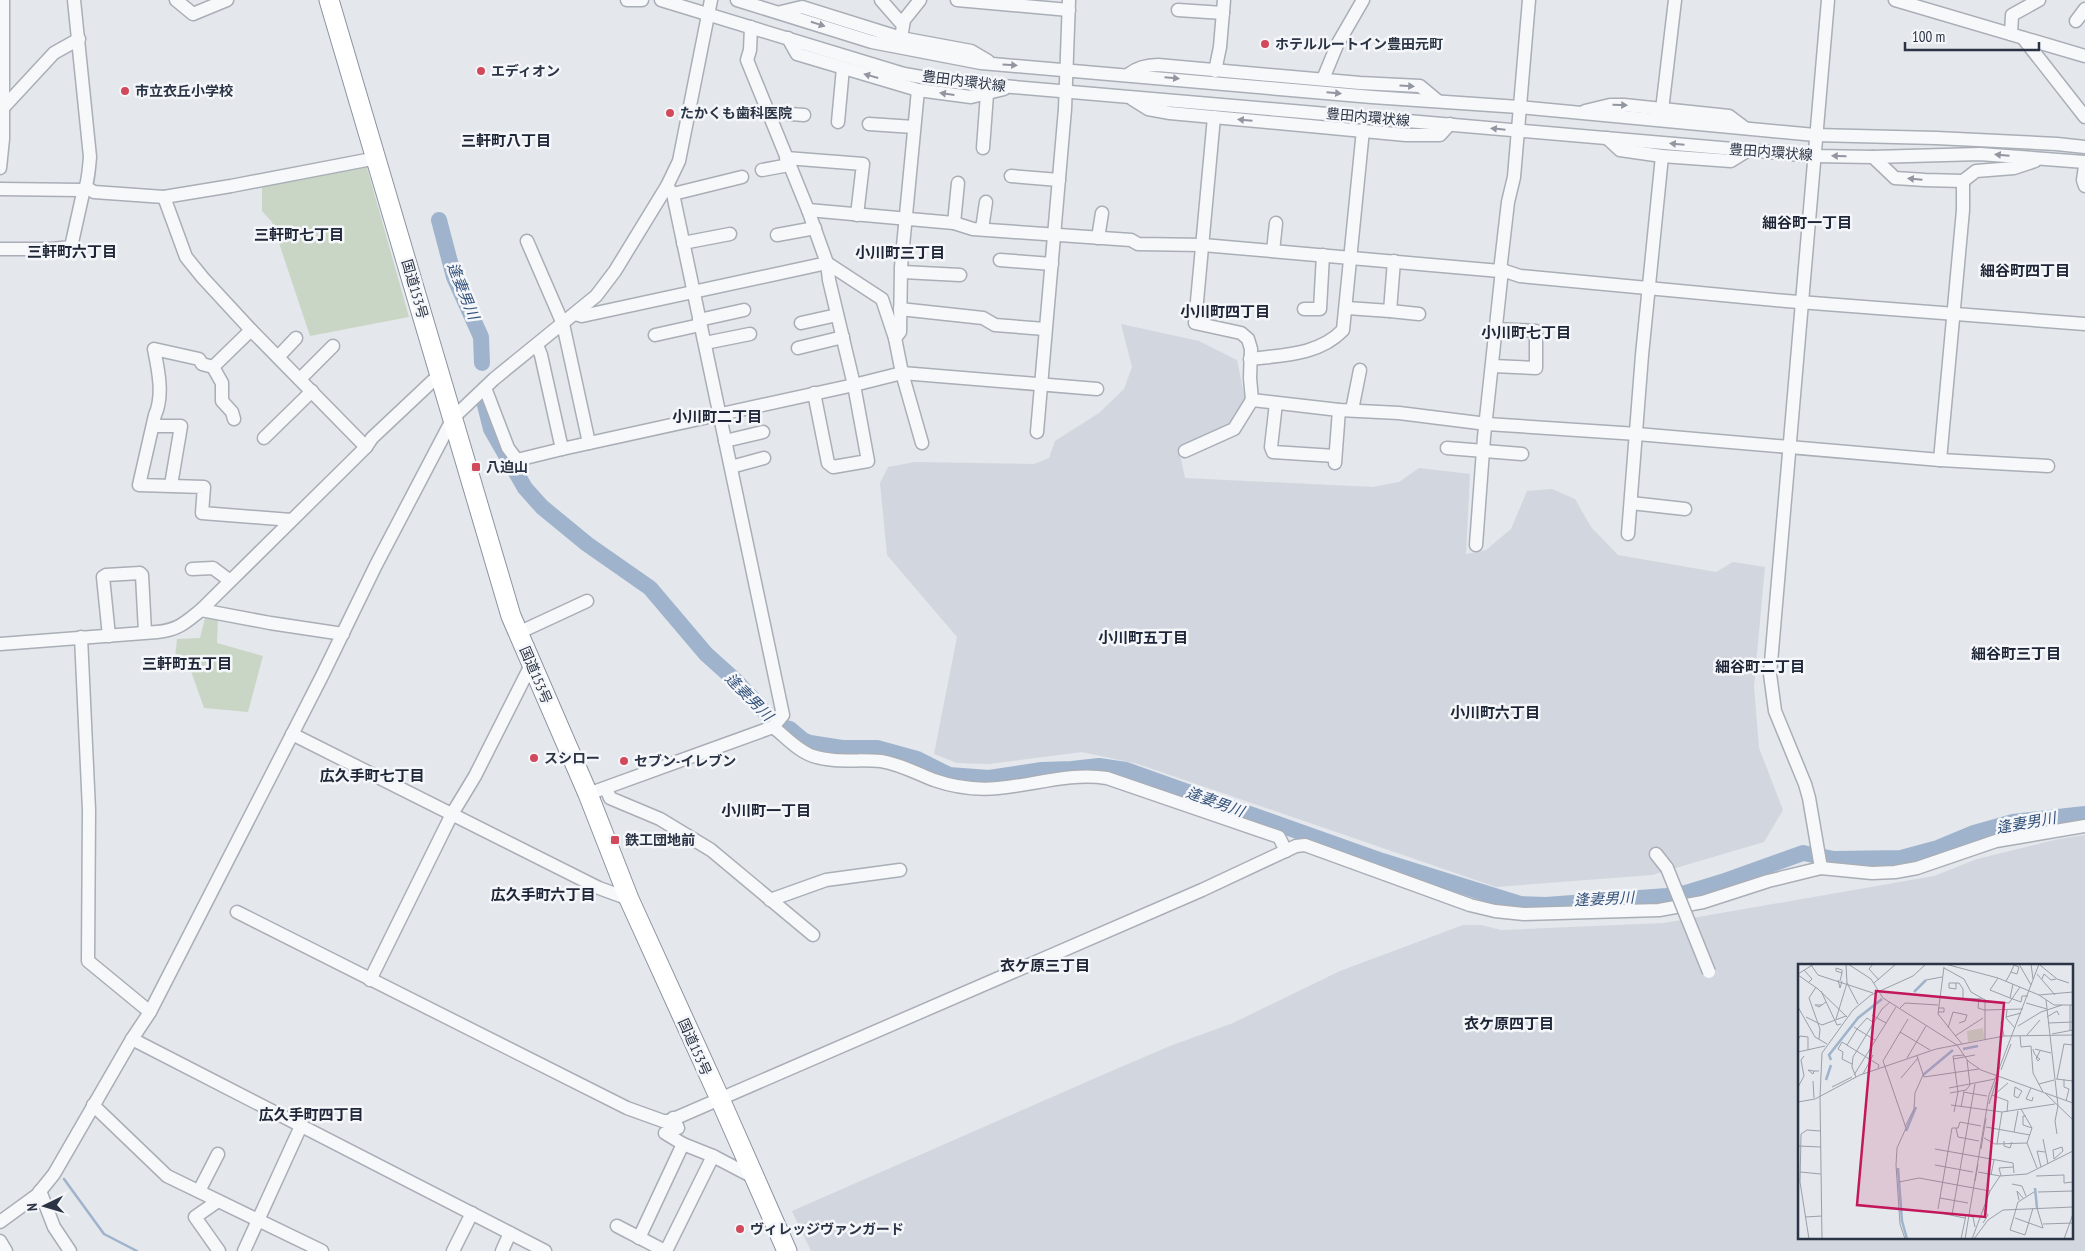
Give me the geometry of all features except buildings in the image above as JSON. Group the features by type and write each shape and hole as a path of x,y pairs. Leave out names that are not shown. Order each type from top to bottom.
{"highway":[{"name":"国道153号","path":"329,0 511,616 588,794 629,899 756,1178 786,1251"},
{"name":"国道153号","path":"339,0 352,56 352,74"}],"street":[{"path":"0,168 4,139 3,0"},
{"path":"0,249 71,247 83,193 86,188 90,157 74,0"},
{"path":"176,0 193,14 227,0"},
{"path":"627,0 642,0"},
{"name":"豊田内環状線","path":"661,0 904,74 944,81 1814,156 1872,157 1980,154 2085,162"},
{"path":"0,1222 40,1191 54,1174 132,1039 150,1012 343,634 376,565 454,418 485,388 596,296 607,284 670,190 679,161 711,0"},
{"name":"豊田内環状線","path":"737,0 872,42 992,64 1519,107 1815,135 1936,138 2056,144 2085,148"},
{"path":"881,0 902,24"},
{"path":"901,38 902,24 920,0"},
{"path":"957,0 1069,5 1055,234 1037,432"},
{"path":"1216,71 1224,0"},
{"path":"1323,79 1336,45 1363,0"},
{"path":"1476,545 1486,424 1497,329 1501,271 1518,131 1529,0"},
{"path":"1662,110 1674,0"},
{"path":"1820,859 1805,784 1775,711 1770,674 1828,0"},
{"path":"1895,0 2085,56"},
{"path":"2011,34 2012,15 2038,0"},
{"path":"778,12 802,7 901,38 971,51 992,64"},
{"path":"2076,22 2085,9"},
{"path":"1178,10 1223,13"},
{"path":"751,27 750,50 747,60 827,262 829,280 854,385 868,460 833,467 828,463 814,393"},
{"path":"788,38 797,54 918,90 971,97 1011,87"},
{"path":"2023,38 2085,117"},
{"path":"3,108 54,53 79,39"},
{"path":"1129,74 1148,65 1420,86 1438,101"},
{"path":"838,122 843,68"},
{"path":"1264,87 1284,76"},
{"path":"895,338 900,332 903,272 901,267 918,90"},
{"path":"983,148 987,94"},
{"path":"1129,97 1148,109 1214,117 1430,136 1440,135 1450,124"},
{"path":"1579,113 1610,105 1728,116 1745,128"},
{"path":"1272,122 1285,117 1292,111"},
{"path":"1310,112 1320,124 1329,127"},
{"path":"770,117 777,113 804,115"},
{"path":"1185,451 1234,428 1252,400 1248,339 1241,333 1196,323 1214,117"},
{"path":"869,124 914,127"},
{"path":"1250,359 1309,351 1320,347 1343,330 1364,130"},
{"path":"1607,138 1620,150 1662,156 1731,161 1747,150"},
{"path":"1628,534 1662,156"},
{"path":"1872,157 1895,178 1963,181 1976,171 2014,168 2040,160"},
{"path":"0,189 81,190 86,188 94,192 164,197 377,158"},
{"path":"762,170 787,162 863,164 857,215"},
{"path":"2085,166 2083,180 2085,186"},
{"path":"670,190 742,176"},
{"path":"1011,176 1059,180"},
{"path":"1940,460 1963,210 1963,181"},
{"path":"954,223 958,183"},
{"path":"588,794 773,726 781,720 783,715 705,343 670,190"},
{"path":"164,197 186,257 251,330 366,447"},
{"path":"982,229 986,202"},
{"path":"808,210 954,223 982,229 1131,240 1138,244 1203,246 1350,257 1501,271 1520,276 1649,289 2085,324"},
{"path":"1098,238 1102,213"},
{"path":"1273,251 1276,223"},
{"path":"776,235 815,228"},
{"path":"683,243 730,234"},
{"path":"527,241 563,324 589,444"},
{"path":"1304,309 1320,309 1323,255"},
{"path":"1000,260 1052,264"},
{"path":"1390,311 1394,261"},
{"path":"575,314 582,316 827,262 882,299 895,338 902,373 922,443"},
{"path":"903,272 960,275"},
{"path":"1346,308 1419,314"},
{"path":"900,309 983,318 995,325 1045,329"},
{"path":"655,335 744,310"},
{"path":"802,323 837,315"},
{"path":"1493,366 1536,368 1536,330 1497,329"},
{"path":"213,367 251,330"},
{"path":"705,343 750,334"},
{"path":"798,348 843,337"},
{"path":"278,357 296,338"},
{"path":"537,345 541,355 562,449"},
{"path":"300,379 333,346"},
{"path":"234,419 232,412 222,401 222,383 213,367 202,364 199,360 154,349 158,369 159,406 139,485 204,487 202,513 292,520"},
{"path":"1276,403 1271,447 1274,452 1335,460 1346,410 1360,370"},
{"path":"485,388 508,448 517,460 902,373 1096,389"},
{"path":"0,644 109,636 171,630 181,627 366,447 372,438 440,374"},
{"path":"264,438 312,391"},
{"path":"1252,400 1428,416 1486,424 1637,434 1940,460 2048,466"},
{"path":"153,426 181,426 170,485"},
{"path":"725,441 763,432"},
{"path":"1447,448 1484,449 1522,454"},
{"path":"731,467 764,458"},
{"path":"1631,503 1685,509"},
{"path":"192,569 213,568 228,580"},
{"path":"109,636 103,577 106,575 140,573 142,575 145,632"},
{"path":"518,633 587,600"},
{"path":"200,610 343,634"},
{"path":"80,637 89,810 88,961 150,1012"},
{"path":"370,980 452,814 475,776 531,665"},
{"path":"773,726 803,751 814,756 900,765 933,780 954,786 998,788 1078,777 1107,778 1279,837 1286,850"},
{"path":"292,734 599,888 629,899"},
{"path":"606,788 610,798 660,819 710,850 813,936"},
{"path":"237,912 627,1108 657,1120 668,1121 1202,890 1296,846 1305,845 1470,905 1495,911 1524,914 1649,910 1680,907 1741,891 1820,859 1872,873 1895,872 1917,868 1996,841 2085,826"},
{"path":"1656,854 1667,868 1709,972"},
{"path":"770,900 826,880 900,870"},
{"path":"132,1039 545,1251"},
{"path":"93,1105 166,1176 259,1220 303,1247 322,1251"},
{"path":"673,1118 678,1128 666,1133 683,1144 756,1178"},
{"path":"244,1251 301,1126"},
{"path":"639,1238 683,1144"},
{"path":"198,1191 218,1154"},
{"path":"616,1226 666,1251 712,1156"},
{"path":"40,1191 54,1227 70,1251"},
{"path":"218,1201 195,1217 219,1251"},
{"path":"453,1251 472,1213"},
{"path":"502,1251 510,1233"},
{"path":"0,1240 6,1251"}],"shaded area":[{"path":"1121,324 1199,341 1237,360 1246,404 1223,433 1180,454 1185,478 1373,487 1399,482 1419,468 1470,474 1466,554 1486,550 1511,529 1527,491 1552,489 1575,499 1591,527 1618,555 1716,572 1733,562 1765,567 1754,686 1759,748 1783,810 1764,842 1652,875 1496,887 1138,764 1082,752 989,764 957,763 934,754 957,637 887,555 880,483 888,467 915,462 1034,464 1049,458 1055,441 1099,413 1124,389 1132,367"},
{"path":"2085,835 2085,1251 811,1251 792,1211 1170,1046 1233,1023 1340,971 1463,925 1481,925 1501,930 1664,923 1934,876 1977,859 2059,839"}],"green space":[{"path":"366,164 409,317 310,336 272,222 262,211 262,186"},
{"path":"205,618 218,620 217,643 263,656 248,712 204,708 191,671 175,658 177,639 200,638"}],"waterway":[{"name":"逢妻男川","path":"439,220 454,277 481,337 482,363"},
{"name":"逢妻男川","path":"484,401 491,429 525,488 542,507 587,544 650,588 706,654 736,681 778,726 790,729 803,740 810,743 842,748 877,748 917,759 949,775 989,778 1042,770 1099,766 1126,770 1382,861 1520,904 1546,905 1686,893 1803,853 1834,859 1901,858 1938,848 1974,833 2013,822 2085,814"},
{"path":"64,1179 104,1234 137,1251"}],"place":[{"name":"ホテルルートイン豊田元町","path":"1265,44"},
{"name":"エディオン","path":"481,71"},
{"name":"市立衣丘小学校","path":"125,91"},
{"name":"たかくも歯科医院","path":"670,113"},
{"name":"八迫山","path":"476,467"},
{"name":"スシロー","path":"534,758"},
{"name":"セブン-イレブン","path":"624,761"},
{"name":"鉄工団地前","path":"615,840"},
{"name":"ヴィレッジヴァンガード","path":"740,1229"}],"district":[{"name":"三軒町八丁目","path":"506,141"},
{"name":"細谷町一丁目","path":"1807,223"},
{"name":"三軒町七丁目","path":"299,235"},
{"name":"三軒町六丁目","path":"72,252"},
{"name":"小川町三丁目","path":"900,253"},
{"name":"細谷町四丁目","path":"2025,271"},
{"name":"小川町四丁目","path":"1225,312"},
{"name":"小川町七丁目","path":"1526,333"},
{"name":"小川町二丁目","path":"717,417"},
{"name":"小川町五丁目","path":"1143,638"},
{"name":"細谷町三丁目","path":"2016,654"},
{"name":"三軒町五丁目","path":"187,664"},
{"name":"細谷町二丁目","path":"1760,667"},
{"name":"小川町六丁目","path":"1495,713"},
{"name":"広久手町七丁目","path":"372,776"},
{"name":"小川町一丁目","path":"766,811"},
{"name":"広久手町六丁目","path":"543,895"},
{"name":"衣ケ原三丁目","path":"1045,966"},
{"name":"衣ケ原四丁目","path":"1509,1024"},
{"name":"広久手町四丁目","path":"311,1115"}]}
